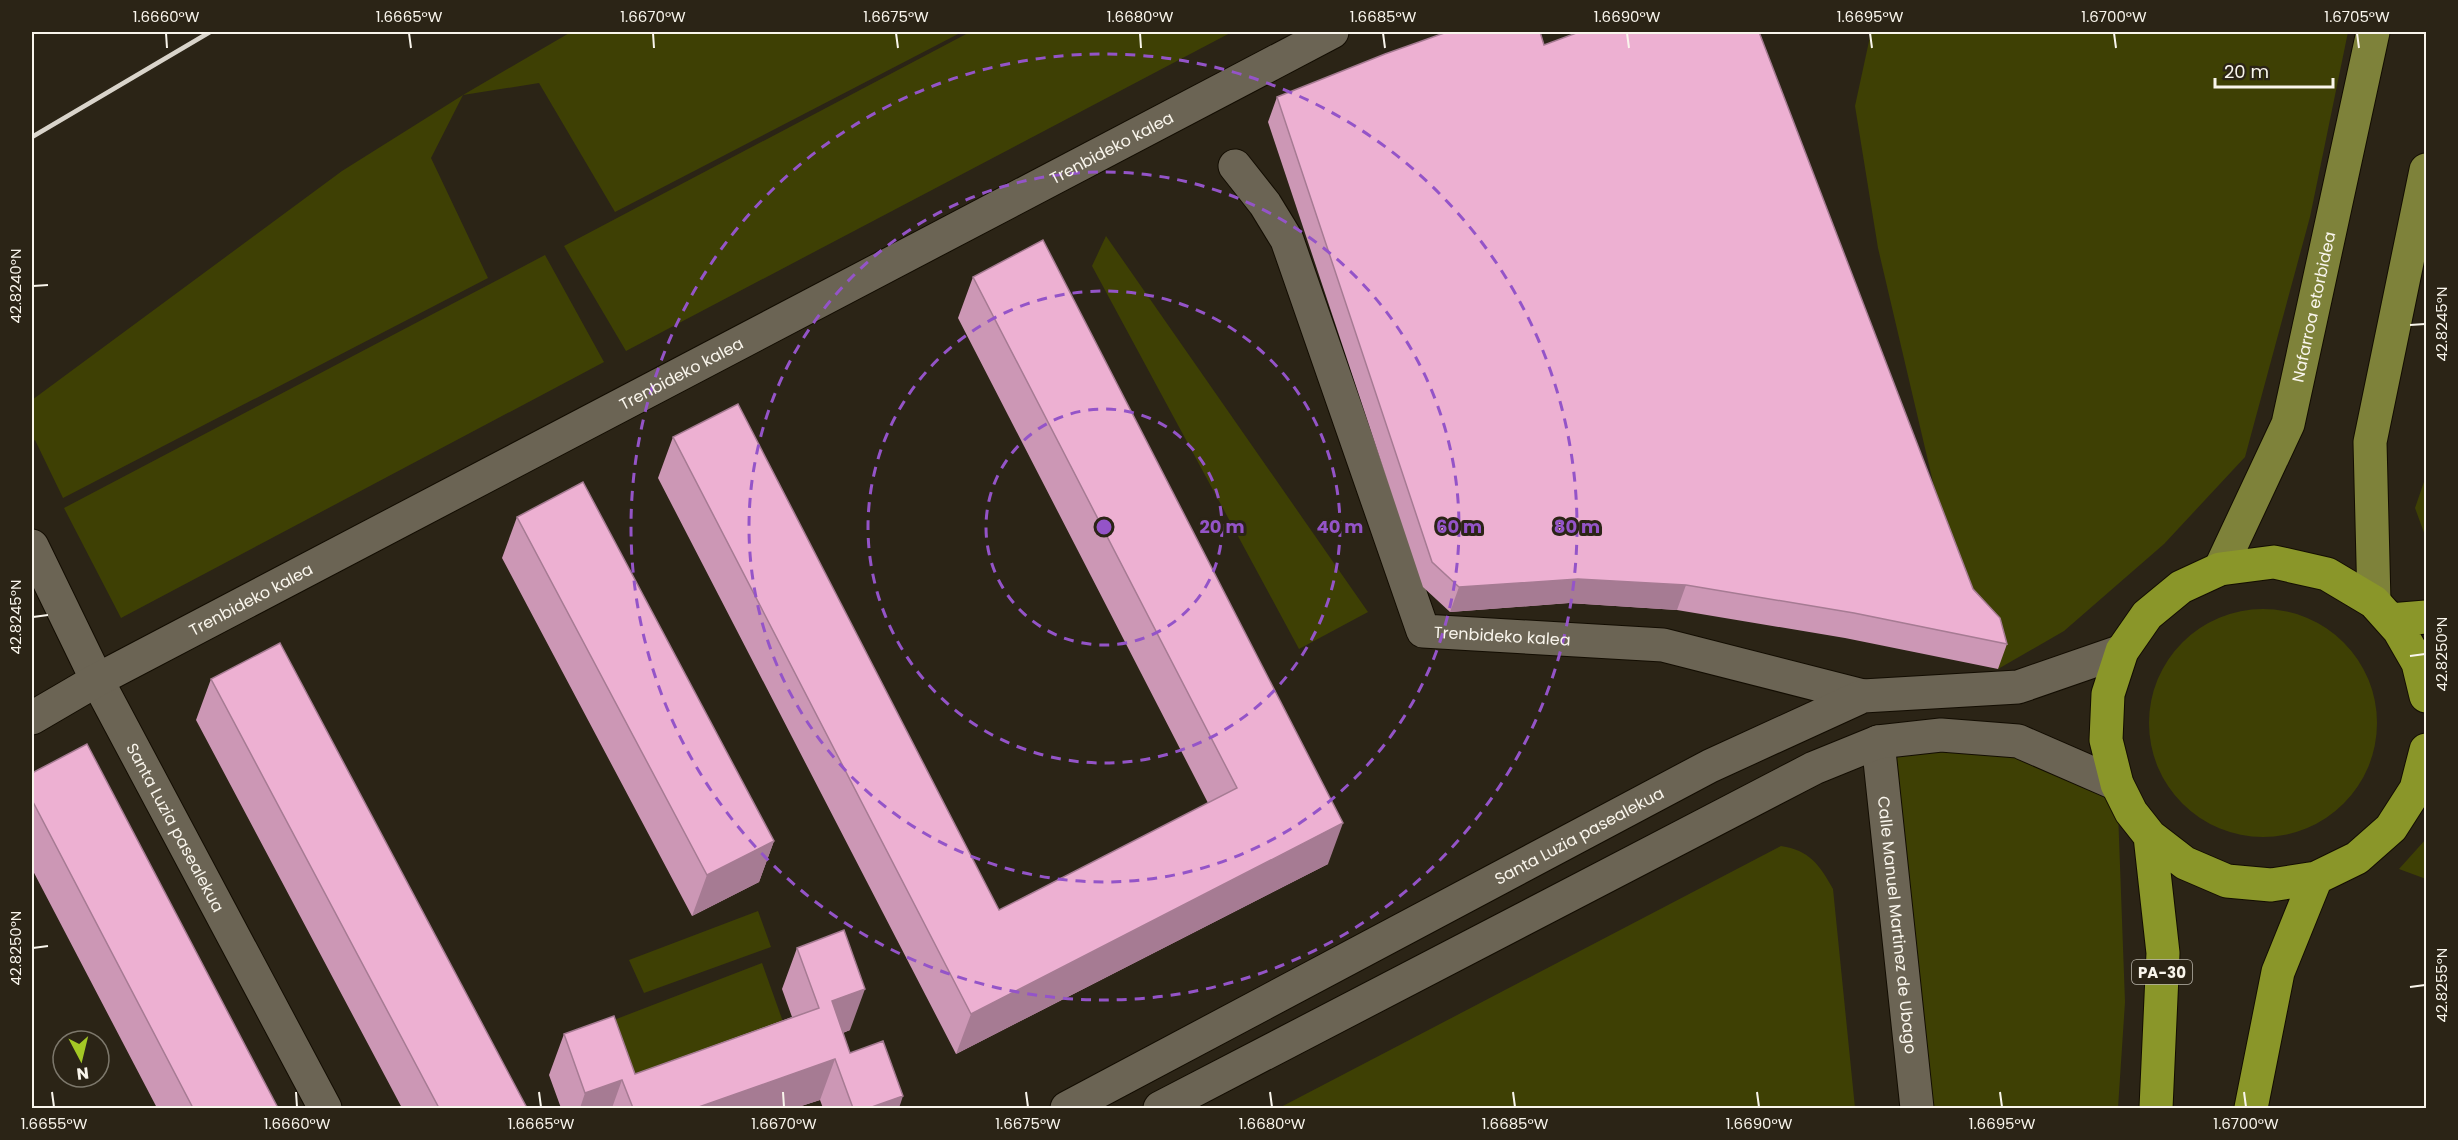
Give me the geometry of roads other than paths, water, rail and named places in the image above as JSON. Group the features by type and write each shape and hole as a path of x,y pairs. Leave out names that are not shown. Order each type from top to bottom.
{"highway":[{"path":"2427,696 2418,663 2399,630 2382,611 2327,574 2274,562 2220,569 2181,587 2147,615 2122,651 2108,694 2106,740 2117,784 2131,812 2150,836 2185,863 2227,880 2271,885 2316,878 2357,858 2391,828 2421,784 2427,750"},
{"path":"2382,611 2427,617"},
{"name":"PA-30","path":"2150,836 2163,952 2156,1108"},
{"path":"2251,1108 2278,972 2316,878"}],"main road":[{"name":"Nafarroa etorbidea","path":"2220,569 2288,424 2373,32"},
{"path":"2382,611 2370,441 2427,170"}],"street":[{"name":"Trenbideko kalea","path":"32,718 98,680 1332,32"},
{"name":"Trenbideko kalea","path":"1235,166 1265,204 1287,240 1424,631 1663,645 1863,696"},
{"name":"Santa Luzia pasealekua","path":"32,546 98,680 325,1108"},
{"name":"Santa Luzia pasealekua","path":"1067,1108 1710,766 1863,696 2018,687 2122,651"},
{"path":"1160,1108 1814,768 1878,742 1941,735 2019,741 2117,784"},
{"name":"Calle Manuel Martinez de Ubago","path":"1878,742 1917,1108"}],"railway":[{"path":"32,137 210,32"}]}
